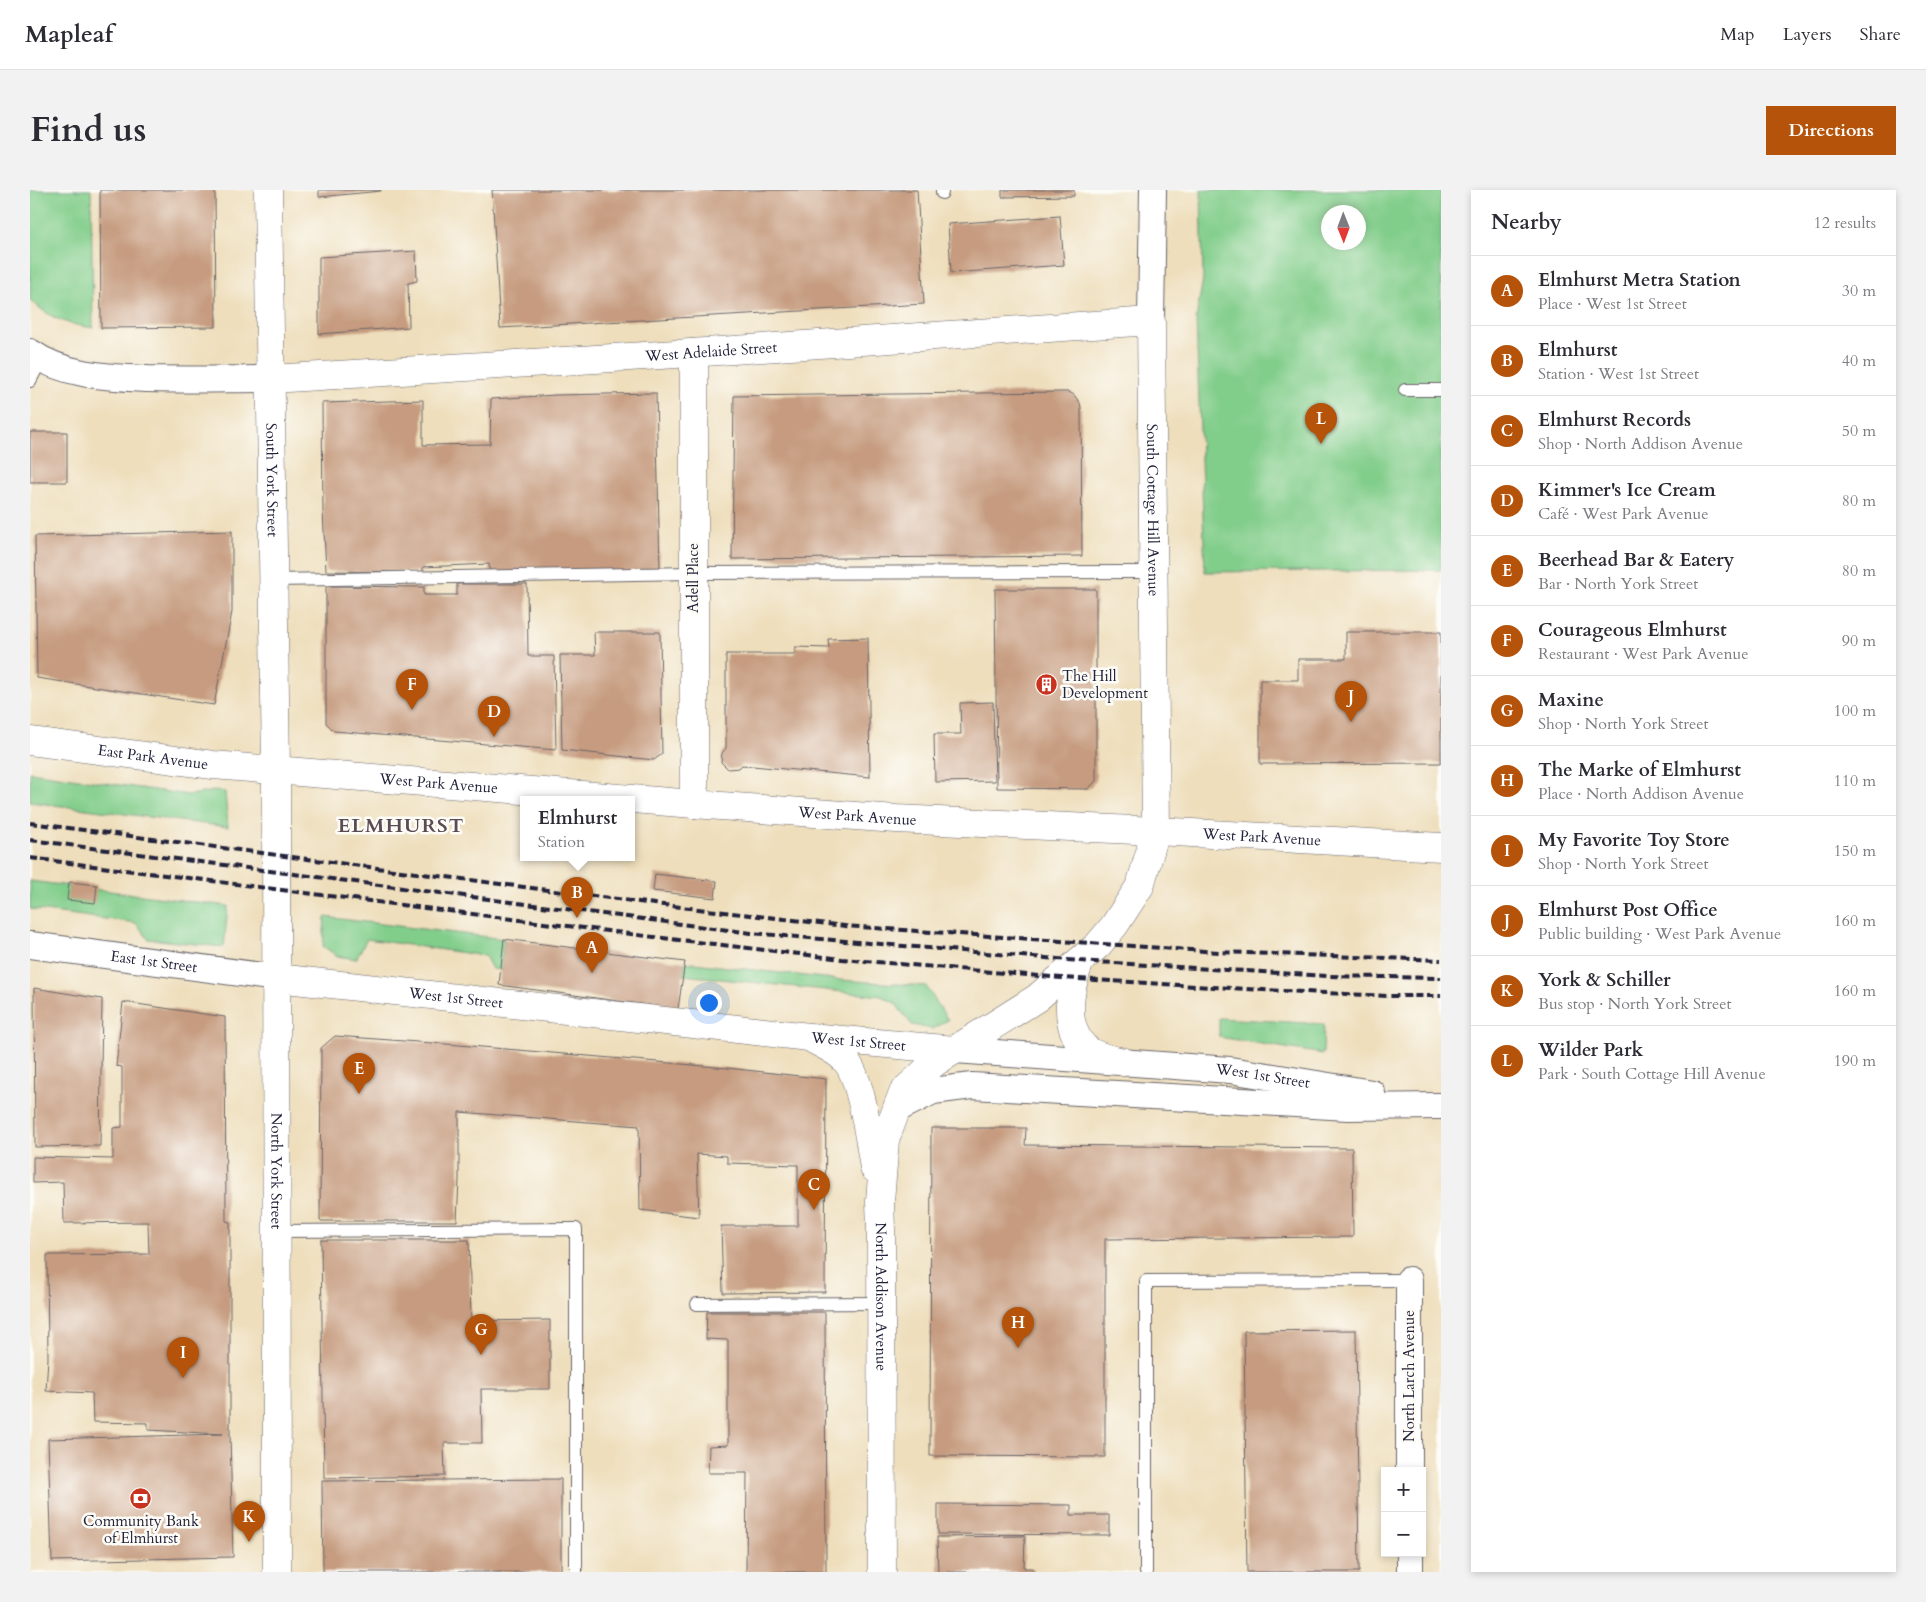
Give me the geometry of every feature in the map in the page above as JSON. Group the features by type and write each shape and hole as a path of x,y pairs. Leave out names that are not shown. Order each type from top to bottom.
{"street":[{"name":"South York Street","path":"268,190 276,770"},
{"name":"South Cottage Hill Avenue","path":"1080,961 1098,945 1140,886 1156,831 1151,322 1153,190"},
{"name":"West Adelaide Street","path":"271,379 1151,322"},
{"name":"Adell Place","path":"694,353 694,804"},
{"path":"34,364 95,376 190,381 271,379"},
{"name":"East Park Avenue","path":"30,741 213,766 276,770"},
{"name":"West Park Avenue","path":"276,770 596,796"},
{"name":"North York Street","path":"276,770 276,1572"},
{"name":"West Park Avenue","path":"635,799 896,819 1156,831 1441,848"},
{"name":"East 1st Street","path":"30,945 277,978"},
{"path":"1080,961 1070,999 1074,1032 1085,1047 1101,1056 1124,1062"},
{"name":"North Addison Avenue","path":"882,1572 880,1201 885,1140 903,1092 916,1078 934,1063 1037,998 1080,961"},
{"name":"West 1st Street","path":"277,978 808,1037 955,1050 1230,1070 1441,1105"},
{"path":"808,1037 833,1050 846,1060 854,1077 867,1126 880,1201"},
{"name":"West 1st Street","path":"897,1109 933,1091 972,1086 1348,1107 1441,1105"},
{"name":"North Larch Avenue","path":"1409,1280 1409,1467"},
{"path":"1410,1557 1410,1572"}],"lane":[{"path":"1405,390 1441,390"},
{"path":"274,580 693,573 1153,572"},
{"path":"277,1232 576,1229 576,1572"},
{"path":"1146,1572 1146,1280 1409,1280"},
{"path":"697,1304 882,1303"}],"green space":[{"path":"30,190 91,190 93,328 59,320 30,300"},
{"path":"1201,190 1441,190 1441,570 1205,572 1196,318 1203,279"},
{"path":"30,772 189,795 215,791 225,792 228,827 30,802"},
{"path":"30,881 228,906 224,947 148,939 136,923 30,909"},
{"path":"325,917 504,939 501,970 492,969 485,956 367,939 356,959 337,956 323,946"},
{"path":"685,962 841,980 926,986 948,1020 932,1029 912,1025 895,1003 881,996 683,975"},
{"path":"1219,1018 1324,1024 1323,1054 1219,1037"}],"building":[{"path":"100,190 215,190 216,327 101,328"},
{"path":"319,190 381,190 381,191 319,197"},
{"path":"492,190 917,190 924,304 500,328"},
{"path":"1002,190 1074,190 1074,196 1002,197"},
{"path":"1060,216 1064,265 951,273 948,224"},
{"path":"416,251 417,281 408,283 409,327 319,334 319,257"},
{"path":"1069,392 1080,403 1081,408 1082,556 732,559 734,396"},
{"path":"656,393 660,571 490,573 489,564 423,567 423,572 326,571 323,511 322,403 423,400 423,445 490,444 491,399 556,395"},
{"path":"30,432 67,432 67,482 30,482"},
{"path":"232,531 232,612 214,705 37,678 35,536"},
{"path":"457,584 527,584 528,656 554,656 556,750 334,731 326,723 326,586 424,587 424,595 457,595"},
{"name":"The Hill Development","path":"995,589 1096,589 1096,781 1088,789 997,788"},
{"path":"594,632 660,632 662,754 654,760 562,750 560,655 595,655"},
{"path":"1346,632 1441,632 1441,763 1260,764 1260,680 1298,680 1298,659 1346,659"},
{"path":"868,638 870,777 742,765 739,768 728,769 721,762 722,753 726,748 726,654 795,654 795,647 829,648 828,639"},
{"path":"993,702 995,781 935,782 934,734 961,734 960,703"},
{"path":"655,874 717,881 715,898 653,891"},
{"path":"69,882 97,885 95,903 67,900"},
{"path":"504,939 685,962 678,1009 499,985"},
{"path":"34,988 102,999 100,1146 35,1147"},
{"path":"123,1002 225,1017 226,1221 230,1222 230,1433 233,1557 52,1561 48,1439 223,1434 148,1430 148,1423 93,1422 92,1393 46,1391 48,1358 47,1255 149,1254 148,1222 64,1223 63,1182 33,1183 33,1157 113,1159 113,1128 122,1127 122,1067 116,1066"},
{"path":"335,1036 728,1068 826,1079 825,1292 723,1293 721,1226 798,1226 798,1165 727,1163 727,1156 697,1154 699,1217 640,1210 639,1126 459,1112 457,1221 320,1221 321,1048"},
{"path":"931,1128 1026,1128 1025,1145 1352,1148 1353,1237 1105,1239 1105,1457 930,1456"},
{"path":"321,1240 469,1240 471,1321 550,1320 550,1389 481,1389 482,1443 444,1443 445,1476 324,1478"},
{"path":"707,1312 825,1312 826,1572 746,1572 747,1473 708,1473 709,1446 728,1445 728,1340 706,1339"},
{"path":"1356,1330 1359,1572 1247,1572 1244,1331"},
{"path":"561,1479 561,1572 323,1572 322,1481"},
{"path":"938,1504 1071,1505 1071,1515 1109,1515 1109,1535 938,1534"},
{"path":"1025,1536 1024,1568 1033,1568 1033,1572 938,1572 937,1537"}],"railway":[{"path":"30,823 655,904 845,926 1219,952 1441,960"},
{"path":"30,840 751,933 1080,961 1327,976 1441,978"},
{"path":"30,858 842,959 1062,978 1388,996 1441,996"}],"place":[{"name":"Wilder Park","path":"1321,444"},
{"name":"The Hill Development","path":"1046,685"},
{"name":"Courageous Elmhurst","path":"412,710"},
{"name":"Elmhurst Post Office","path":"1351,722"},
{"name":"Kimmer's Ice Cream","path":"494,737"},
{"name":"Elmhurst","path":"577,918"},
{"name":"Elmhurst Metra Station","path":"592,973"},
{"name":"Beerhead Bar & Eatery","path":"359,1094"},
{"name":"Elmhurst Records","path":"814,1210"},
{"name":"The Marke of Elmhurst","path":"1018,1348"},
{"name":"Maxine","path":"481,1355"},
{"name":"My Favorite Toy Store","path":"183,1378"},
{"name":"Community Bank of Elmhurst","path":"141,1498"},
{"name":"York & Schiller","path":"249,1542"}],"district":[{"name":"ELMHURST","path":"401,825"}]}
